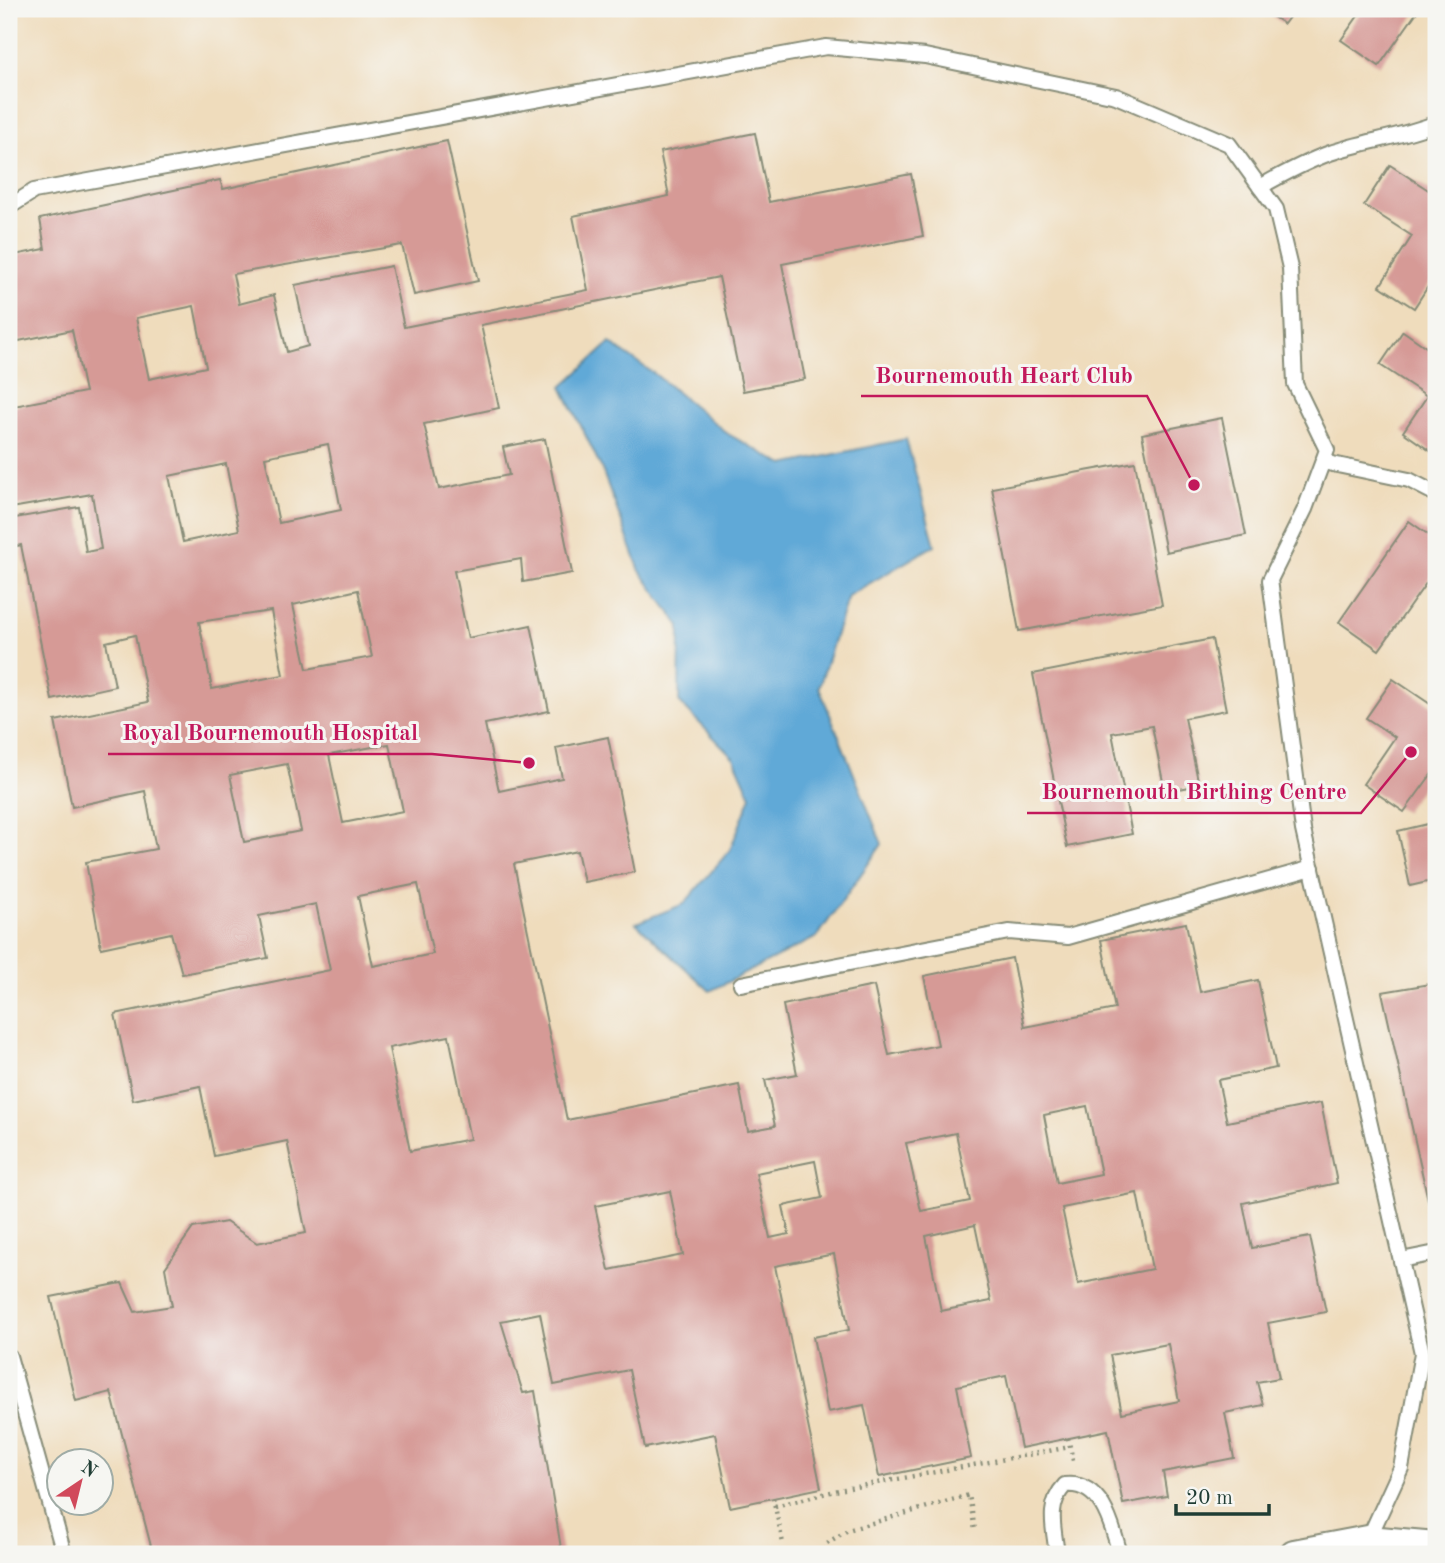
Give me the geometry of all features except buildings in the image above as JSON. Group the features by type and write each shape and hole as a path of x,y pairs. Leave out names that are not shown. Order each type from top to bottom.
{"street":[{"path":"1294,1554 1368,1540 1436,1546"}],"lane":[{"path":"9,206 34,191 826,47 925,56 1116,96 1229,144 1276,209 1290,268 1295,384 1327,450 1305,509 1270,580 1303,830 1422,1353 1401,1468 1368,1540"},
{"path":"1260,187 1312,160 1408,134 1436,122"},
{"path":"1323,462 1409,481 1436,494"},
{"path":"741,984 1009,932 1068,937 1312,868"},
{"path":"1401,1260 1436,1253"},
{"path":"9,1356 64,1554"},
{"path":"1057,1554 1052,1511 1056,1494 1065,1485 1079,1483 1090,1488 1100,1502 1120,1554"}],"path":[{"path":"775,1506 839,1490 1070,1447"},
{"path":"827,1544 848,1530 969,1495 975,1530"},
{"path":"773,1498 783,1543"}],"water":[{"path":"610,343 656,375 728,434 784,465 906,439 935,545 848,596 819,687 882,844 817,937 710,991 636,923 684,904 730,850 751,796 734,758 679,702 680,626 640,571 601,467 562,387"}],"place":[{"name":"Bournemouth Heart Club","path":"1194,485"},
{"name":"Bournemouth Birthing Centre","path":"1411,752"},
{"name":"Royal Bournemouth Hospital","path":"529,763"}]}
